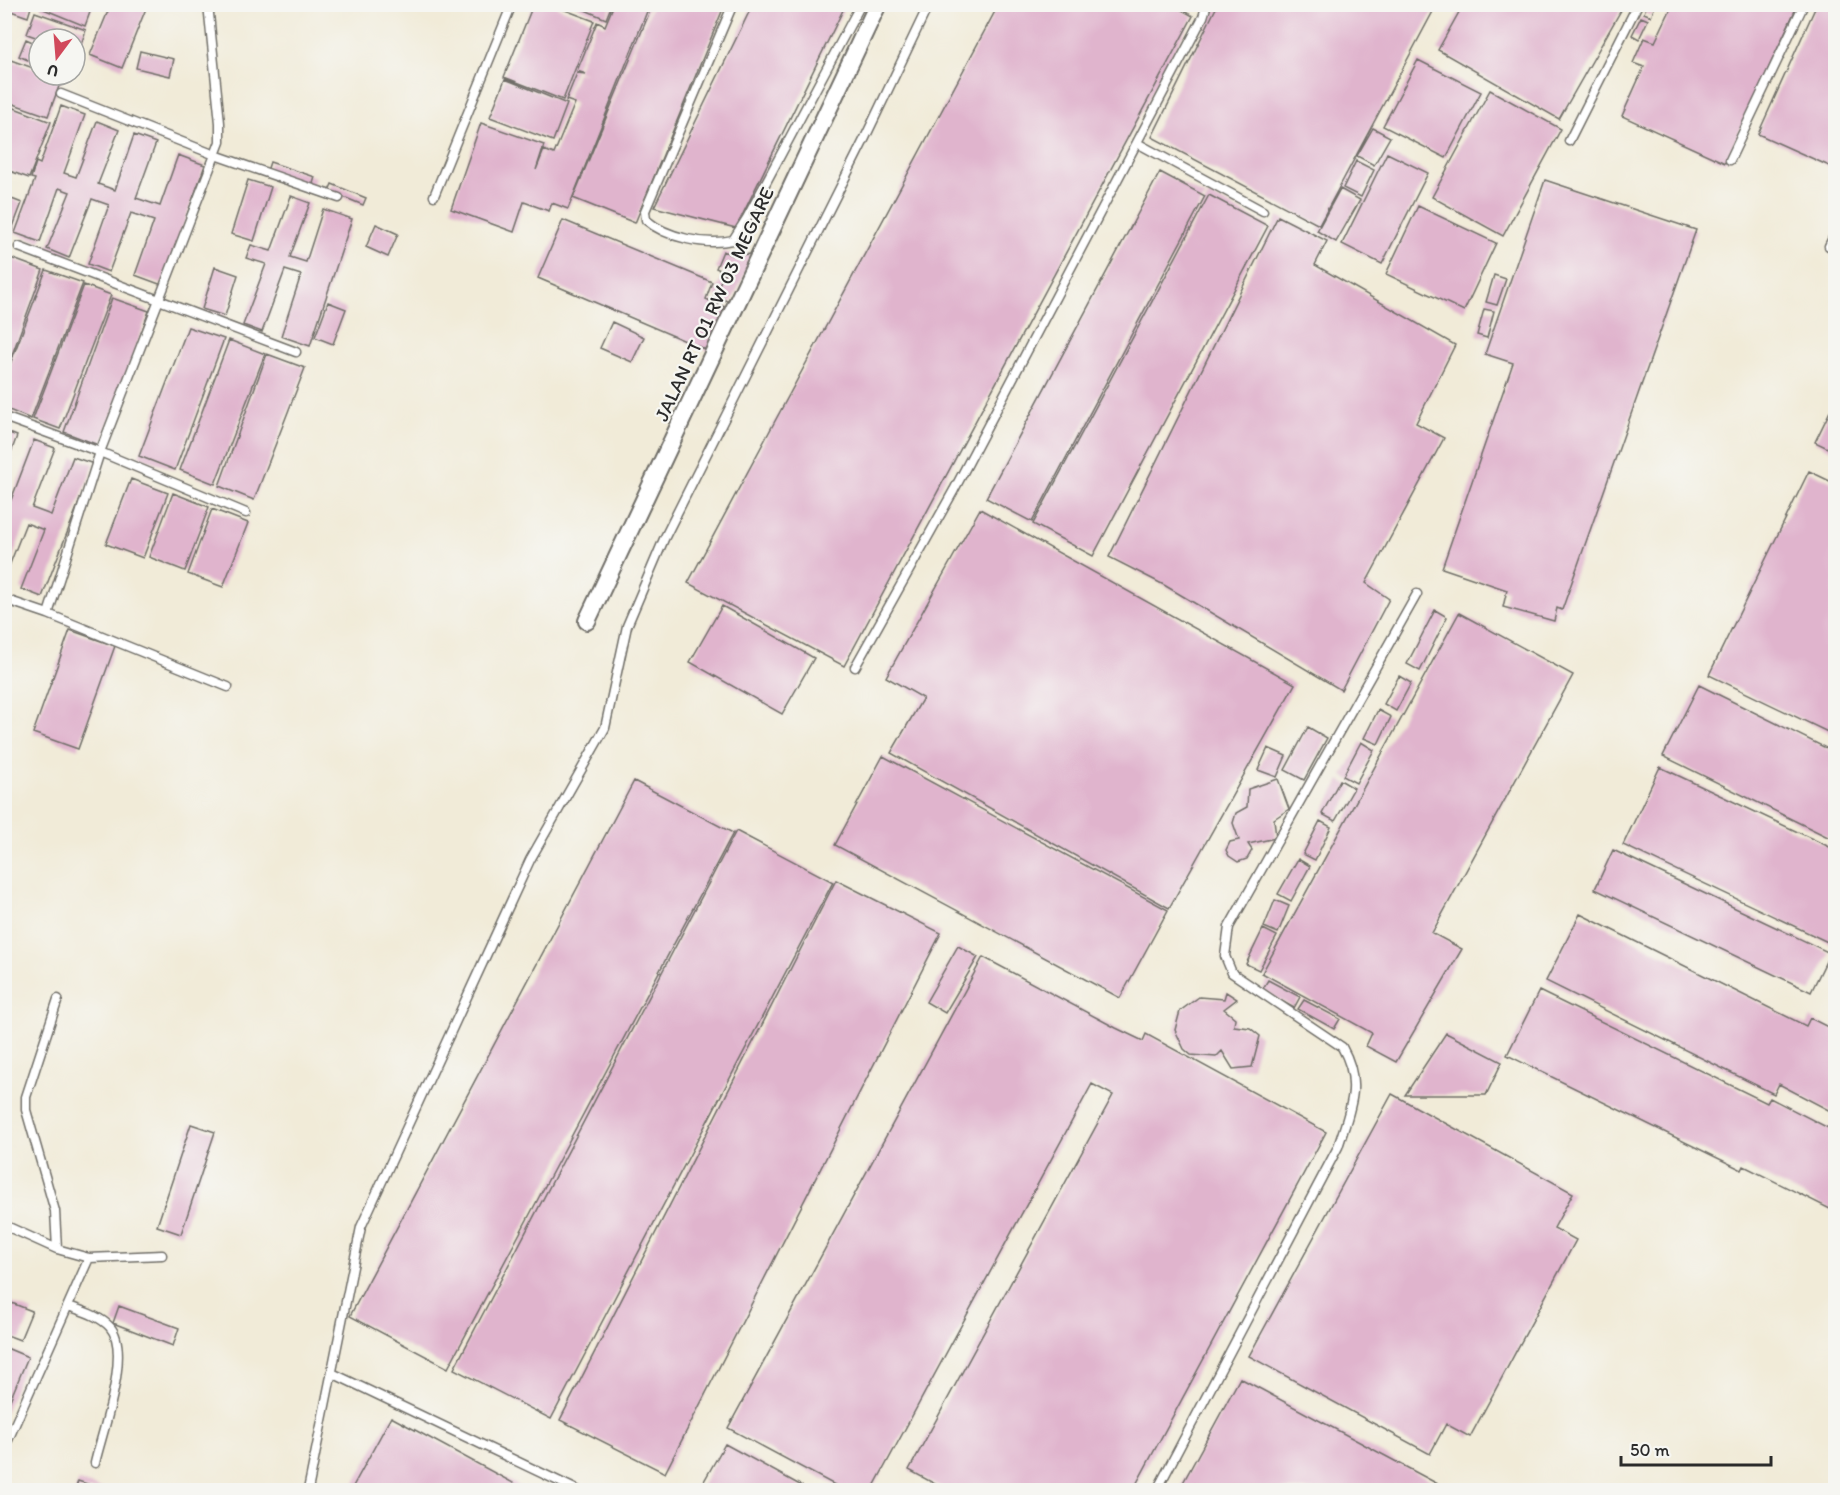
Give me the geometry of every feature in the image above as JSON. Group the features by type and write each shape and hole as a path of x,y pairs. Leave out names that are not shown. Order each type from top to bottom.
{"street":[{"name":"JALAN RT 01 RW 03 MEGARE","path":"587,621 878,4"}],"lane":[{"path":"48,614 99,452 160,302 220,142 208,4"},
{"path":"434,196 512,4"},
{"path":"733,4 645,211 646,220 654,226 702,242 733,240 747,218 861,4"},
{"path":"309,1491 361,1227 530,860 605,728 627,626 664,539 864,140 929,4"},
{"path":"855,667 954,490 1208,4"},
{"path":"1569,141 1638,4"},
{"path":"1730,160 1804,4"},
{"path":"61,94 215,155 339,198"},
{"path":"1137,143 1263,211"},
{"path":"1829,246 1836,232"},
{"path":"19,247 296,352"},
{"path":"4,417 99,452 246,513"},
{"path":"1157,1491 1338,1147 1352,1106 1355,1079 1342,1047 1232,973 1225,956 1229,927 1417,594"},
{"path":"4,599 48,614 228,687"},
{"path":"57,1248 55,1211 26,1110 26,1097 58,999"},
{"path":"4,1225 57,1248 89,1258 162,1255"},
{"path":"4,1449 89,1258"},
{"path":"68,1306 99,1318 110,1326 118,1338 117,1371 95,1462"},
{"path":"332,1373 577,1491"}],"building":[{"path":"10,4 32,4 28,17 8,10"},
{"path":"42,4 93,4 85,26 41,8"},
{"path":"111,4 147,6 122,68 90,55"},
{"path":"571,4 612,4 606,19"},
{"path":"614,4 650,4 568,209 552,203 549,211 524,202 514,232 451,209 481,123 544,145 536,170 544,150 554,154 575,103 566,100 577,73 586,74 577,71 597,22 605,26"},
{"path":"653,4 725,4 635,223 573,198"},
{"path":"753,4 846,4 736,228 654,207"},
{"path":"999,4 1171,4 1193,16 844,666 688,583"},
{"path":"1218,4 1437,4 1319,225 1152,137"},
{"path":"1647,4 1656,4 1651,16 1644,13"},
{"path":"1673,4 1798,4 1725,163 1622,116 1644,67 1633,63 1644,38 1655,42"},
{"path":"1817,4 1836,4 1836,169 1758,134"},
{"path":"533,5 552,5 594,21 563,100 504,77"},
{"path":"1463,5 1624,5 1559,119 1438,50"},
{"path":"35,12 78,27 30,27"},
{"path":"1641,17 1648,20 1639,39 1632,35"},
{"path":"26,39 27,60 19,56"},
{"path":"140,51 174,59 170,76 136,68"},
{"path":"5,58 27,66 27,87 59,87 48,116 5,101"},
{"path":"1418,60 1481,92 1446,158 1383,126"},
{"path":"505,79 567,104 553,141 490,117"},
{"path":"1490,90 1561,129 1503,236 1432,197"},
{"path":"4,104 51,122 29,178 4,169"},
{"path":"61,106 85,115 64,173 76,177 97,121 119,130 98,184 115,190 134,135 156,143 136,198 160,206 178,155 205,165 162,285 135,275 154,221 131,213 109,272 88,264 109,205 92,199 69,258 47,249 70,192 59,188 40,242 15,233 35,179 31,178 36,162 40,164"},
{"path":"1373,128 1390,137 1374,165 1357,156"},
{"path":"1387,153 1428,173 1382,264 1342,244"},
{"path":"1356,161 1374,170 1361,197 1343,188"},
{"path":"270,162 315,177 312,187 267,171"},
{"path":"1160,172 1205,196 1032,522 986,498"},
{"path":"248,180 271,187 254,241 231,234"},
{"path":"1545,180 1696,230 1562,610 1557,608 1554,621 1503,607 1507,590 1442,568 1513,363 1485,354"},
{"path":"332,184 366,198 363,205 329,191"},
{"path":"1340,189 1360,200 1336,242 1317,231"},
{"path":"1209,195 1268,226 1093,556 1033,524"},
{"path":"4,196 22,203 5,248 4,248"},
{"path":"291,196 310,203 290,257 306,262 323,209 352,219 310,346 281,336 301,275 285,270 262,332 243,325 266,264 246,258 251,245 271,251"},
{"path":"1418,206 1496,243 1464,311 1386,274"},
{"path":"1278,216 1327,241 1315,265 1455,345 1416,423 1444,438 1366,583 1389,599 1341,690 1164,585 1109,557"},
{"path":"563,220 712,282 706,299 729,309 711,352 538,278"},
{"path":"376,224 398,234 388,257 366,247"},
{"path":"723,251 733,255 754,254 731,303 714,295 725,272 716,268"},
{"path":"8,257 43,270 5,374 4,265"},
{"path":"215,267 238,275 225,316 202,309"},
{"path":"46,270 83,283 31,419 4,408 4,380"},
{"path":"1494,275 1506,279 1497,305 1486,302"},
{"path":"84,285 111,295 60,429 33,419"},
{"path":"112,298 149,311 101,446 64,432"},
{"path":"328,302 346,309 333,344 315,337"},
{"path":"1484,309 1494,311 1487,338 1477,335"},
{"path":"612,322 644,337 632,362 600,348"},
{"path":"188,327 224,339 175,470 139,456"},
{"path":"229,340 265,354 215,484 180,470"},
{"path":"267,354 305,368 254,500 219,486"},
{"path":"1836,399 1836,452 1815,442"},
{"path":"4,431 17,436 5,469 4,469"},
{"path":"34,440 55,448 32,508 51,515 73,457 94,464 42,597 21,589 44,530 26,523 4,579 4,498 11,500"},
{"path":"1809,471 1836,484 1836,736 1709,675"},
{"path":"131,479 168,493 143,558 106,544"},
{"path":"173,493 209,507 185,571 149,557"},
{"path":"212,509 248,523 223,587 188,574"},
{"path":"980,509 1295,684 1169,908 891,753 923,698 886,677"},
{"path":"722,606 814,658 782,714 690,662"},
{"path":"1435,610 1447,617 1420,671 1407,664"},
{"path":"1459,613 1573,675 1432,933 1462,949 1396,1062 1366,1046 1372,1033 1262,973"},
{"path":"70,630 115,646 78,749 33,733"},
{"path":"1399,676 1411,683 1396,711 1384,704"},
{"path":"1699,685 1836,753 1836,841 1663,756"},
{"path":"1378,710 1391,717 1378,744 1364,738"},
{"path":"1308,727 1327,738 1304,780 1285,770"},
{"path":"1361,742 1374,750 1356,783 1343,776"},
{"path":"1268,748 1286,756 1277,777 1258,770"},
{"path":"883,756 1168,910 1120,998 835,845"},
{"path":"1660,767 1836,850 1836,946 1623,845"},
{"path":"1278,779 1289,809 1274,819 1276,838 1248,844 1252,850 1247,859 1238,862 1229,856 1226,850 1230,842 1239,840 1233,823 1236,813 1247,807 1248,789"},
{"path":"1340,780 1354,788 1335,821 1322,814"},
{"path":"634,781 733,833 448,1368 350,1316"},
{"path":"1320,821 1331,827 1315,860 1303,854"},
{"path":"736,831 833,882 551,1419 454,1369"},
{"path":"1613,850 1830,953 1811,992 1595,889"},
{"path":"1298,859 1310,866 1291,901 1278,894"},
{"path":"836,880 941,933 665,1473 560,1420"},
{"path":"1275,900 1289,906 1278,933 1264,927"},
{"path":"1580,914 1806,1026 1810,1018 1836,1031 1836,1114 1779,1084 1774,1094 1546,981"},
{"path":"1263,929 1277,936 1259,970 1246,964"},
{"path":"958,946 978,957 945,1013 926,1002"},
{"path":"983,957 1143,1041 1146,1034 1326,1132 1133,1490 946,1490 909,1470 1113,1095 1092,1084 872,1490 844,1490 728,1428"},
{"path":"1268,980 1300,997 1294,1008 1262,990"},
{"path":"1539,991 1767,1103 1770,1098 1836,1132 1836,1212 1744,1166 1742,1170 1507,1055"},
{"path":"1226,992 1237,999 1224,1009 1235,1018 1234,1026 1250,1028 1260,1036 1252,1067 1233,1069 1222,1051 1216,1057 1191,1055 1184,1049 1175,1030 1180,1011 1199,997 1224,999"},
{"path":"1304,1000 1340,1019 1334,1029 1298,1009"},
{"path":"1446,1033 1502,1062 1486,1095 1405,1095"},
{"path":"1392,1094 1573,1193 1554,1228 1576,1240 1470,1437 1446,1424 1430,1454 1249,1356"},
{"path":"191,1124 215,1132 181,1234 157,1226"},
{"path":"4,1300 32,1311 20,1340 4,1334"},
{"path":"119,1306 179,1328 173,1346 113,1323"},
{"path":"4,1347 28,1357 5,1412 4,1412"},
{"path":"1240,1378 1449,1490 1179,1490"},
{"path":"391,1417 526,1490 351,1490"},
{"path":"725,1444 809,1490 699,1490"},
{"path":"78,1481 105,1490 75,1490"}]}
